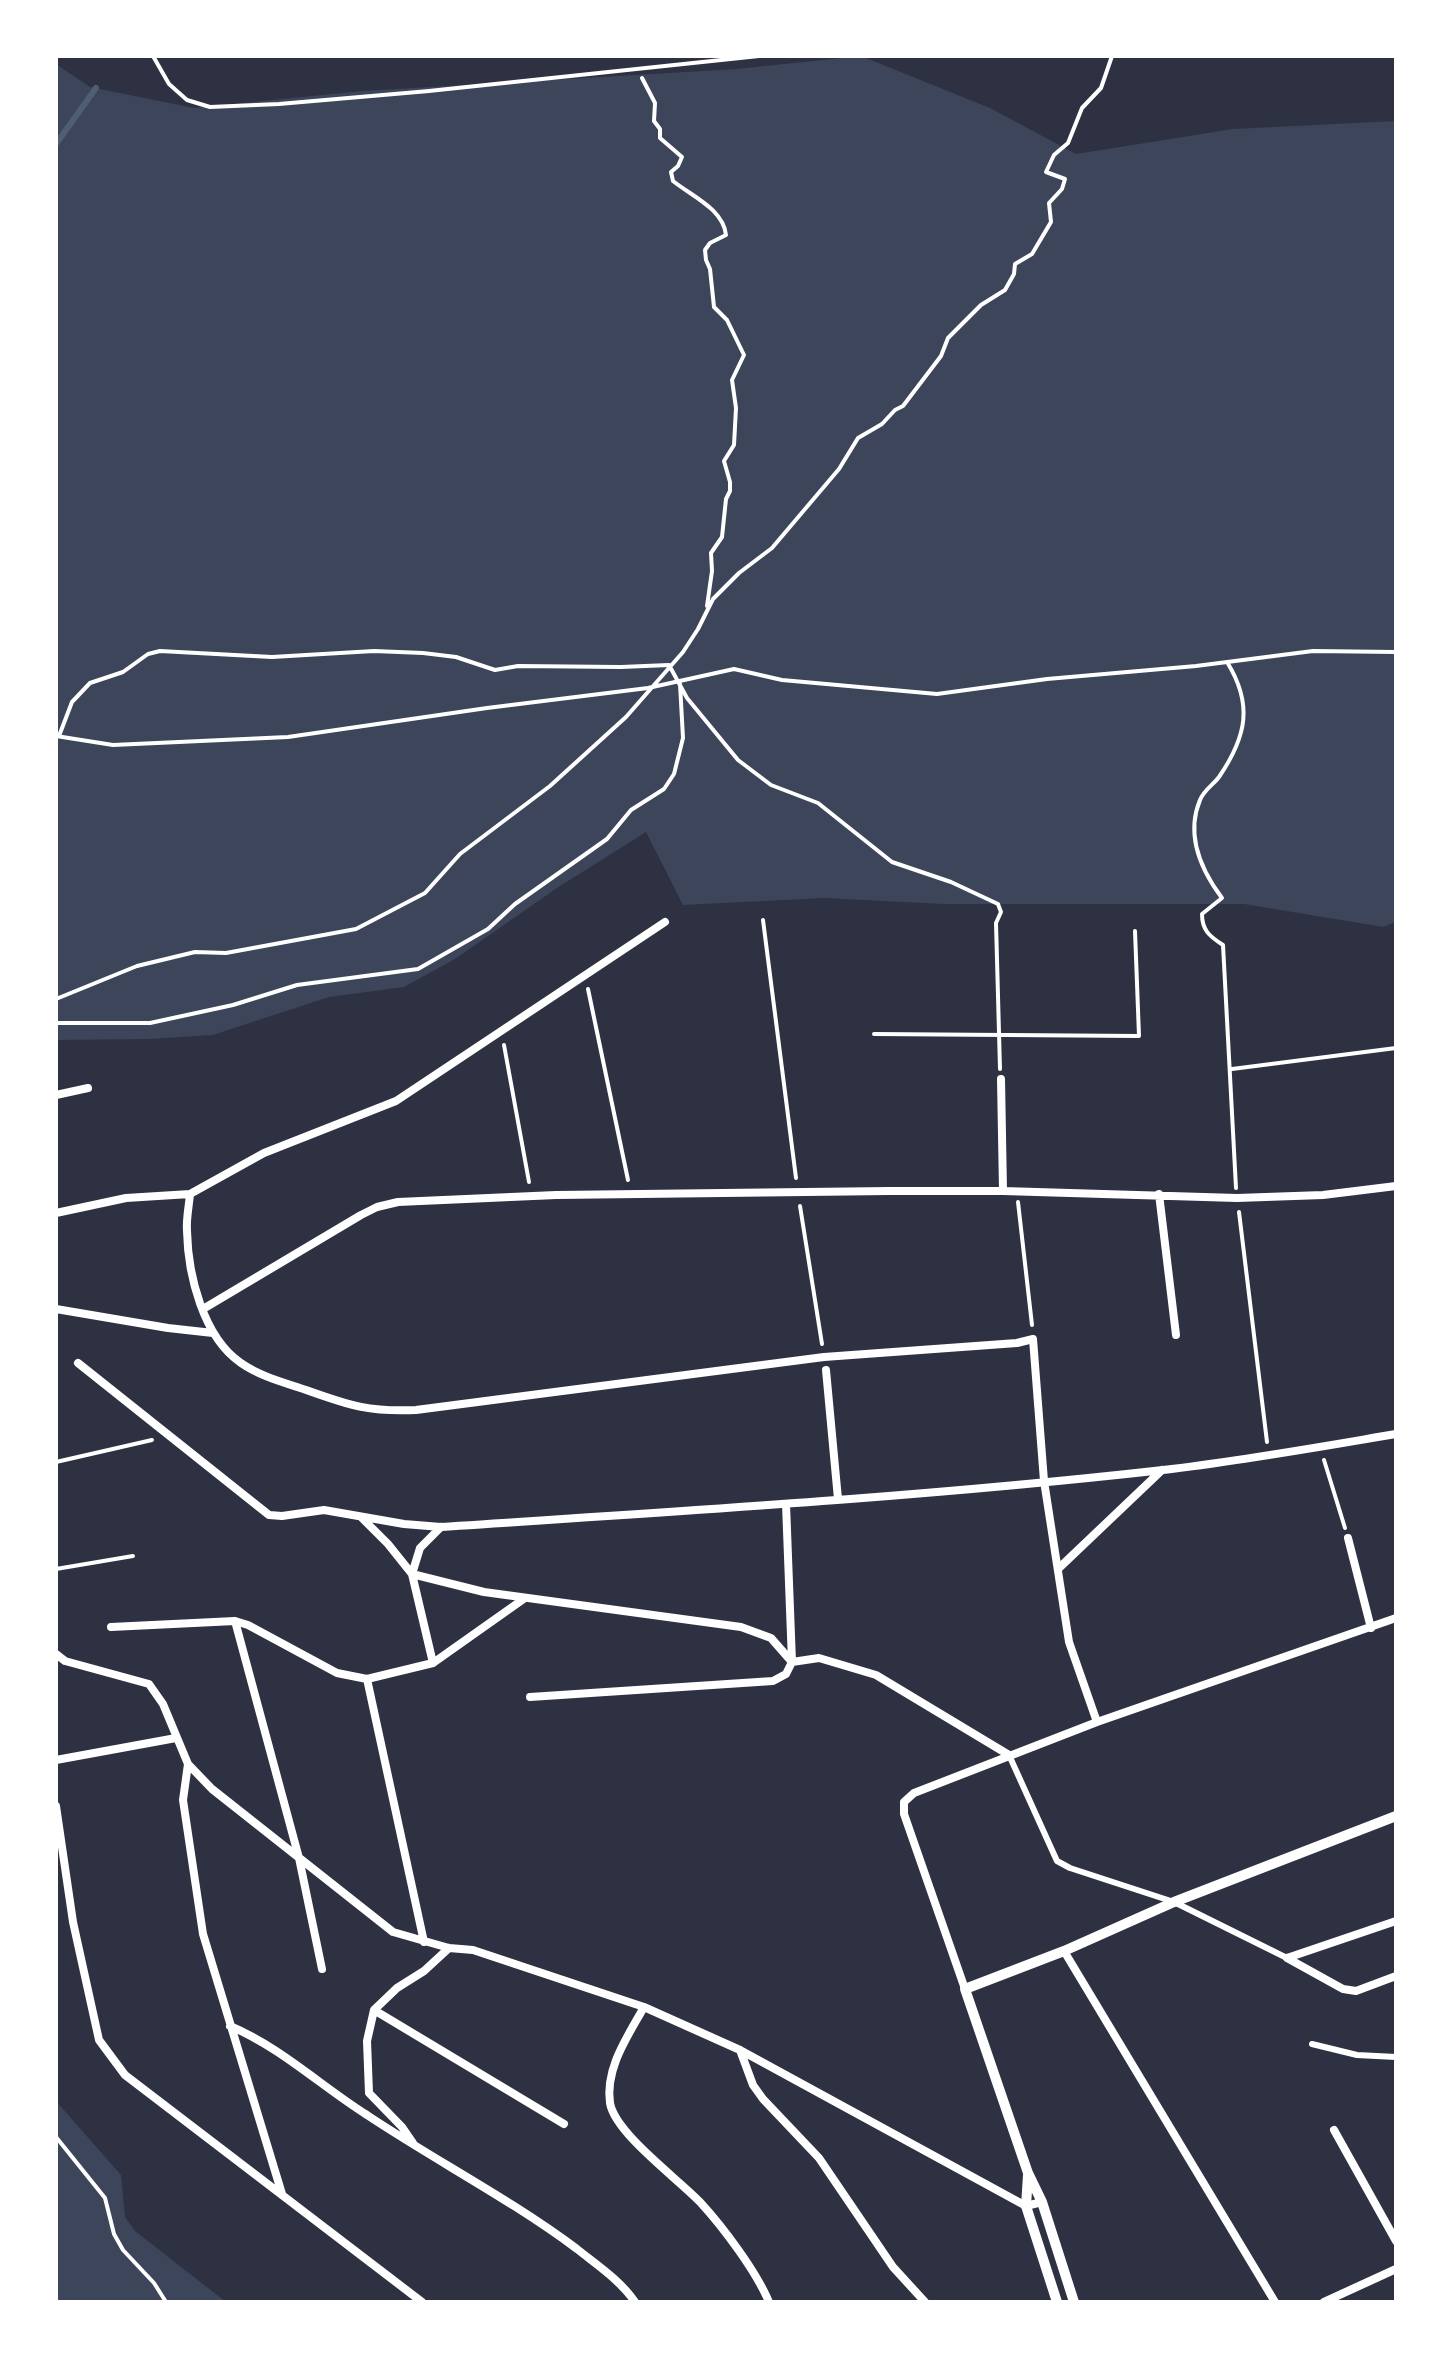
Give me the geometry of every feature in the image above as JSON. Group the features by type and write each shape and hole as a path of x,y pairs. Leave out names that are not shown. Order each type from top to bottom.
{"street":[{"path":"56,1213 126,1198 190,1194 264,1153 396,1101 665,922"},
{"path":"1001,1079 1003,1191"},
{"path":"56,1095 88,1088"},
{"path":"203,1309 377,1207 398,1202 631,1194 1003,1191 1237,1198 1323,1195 1396,1186"},
{"path":"190,1194 186,1230 192,1273 213,1333 224,1349 240,1363 262,1375 352,1406 381,1412 824,1357 1017,1343 1033,1339 1044,1481 1069,1642 1097,1722"},
{"path":"1159,1194 1176,1335"},
{"path":"56,1309 213,1333"},
{"path":"78,1363 269,1515 324,1510 362,1518 441,1527 786,1504 1163,1470 1396,1434"},
{"path":"826,1370 838,1499"},
{"path":"1058,1569 1163,1470"},
{"path":"530,1697 773,1681 786,1674 792,1662 786,1504"},
{"path":"362,1518 412,1574 433,1663"},
{"path":"412,1574 420,1548 441,1527"},
{"path":"1348,1538 1371,1628"},
{"path":"412,1574 465,1589 741,1627 771,1638 792,1662"},
{"path":"111,1627 235,1621 337,1673 367,1679 433,1663 525,1598"},
{"path":"1074,2302 1042,2202 1028,2173 904,1814 904,1802 914,1793 1097,1722 1396,1618"},
{"path":"235,1621 299,1858 322,1969"},
{"path":"56,1654 65,1661 149,1684 163,1704 188,1764 212,1789 379,1924 393,1932 449,1948 473,1950 644,2007 740,2050 1026,2206 1042,2202"},
{"path":"792,1662 819,1658 876,1675 1009,1755 1057,1861 1070,1868 1174,1902 1343,1989 1356,1991 1396,1976"},
{"path":"367,1679 424,1942"},
{"path":"56,1760 176,1738"},
{"path":"188,1764 183,1800 203,1934 283,2195"},
{"path":"56,1806 73,1922 99,2040 125,2075 422,2302"},
{"path":"965,1989 1064,1951 1174,1902 1396,1816"},
{"path":"1287,1958 1396,1921"},
{"path":"416,2147 402,2127 369,2093 367,2041 374,2010 449,1948"},
{"path":"1064,1951 1275,2302"},
{"path":"644,2007 614,2066 610,2080 611,2105 620,2125 701,2203 761,2282 769,2302"},
{"path":"374,2010 564,2124"},
{"path":"230,2026 259,2038 338,2097 541,2222 607,2272 635,2302"},
{"path":"1312,2044 1357,2055 1396,2057"},
{"path":"740,2050 753,2085 763,2099 819,2158 893,2267 925,2302"},
{"path":"1334,2130 1396,2241"},
{"path":"1028,2173 1026,2206 1057,2302"},
{"path":"1324,2302 1396,2269"}],"lane":[{"path":"153,56 169,84 187,100 210,107 279,104 759,56"}],"path":[{"path":"707,606 739,573 772,548 839,469 858,438 882,424 903,406 941,356 948,338 981,305 1005,290 1014,274 1015,264 1032,254 1051,222 1049,203 1062,189 1065,179 1046,172 1054,155 1068,143 1082,108 1101,88 1112,56"},
{"path":"56,999 137,966 195,952 226,953 356,929 425,893 460,854 550,786 626,717 693,637 707,606 711,553 722,537 726,499 730,491 724,461 734,445 736,408 732,380 744,355 727,320 714,307 710,269 706,260 705,250 710,243 726,235 725,225 713,210 673,181 671,172 682,157 660,138 660,129 654,121 655,103 644,85 641,68"},
{"path":"669,665 518,666 495,670 456,657 423,653 374,651 272,657 160,651 148,654 123,672 90,683 72,702 57,736 113,745 288,737 655,686 734,669 782,680 937,694 1047,679 1313,651 1396,652"},
{"path":"1227,662 1239,682 1245,709 1238,741 1218,779 1205,790 1198,803 1193,840 1209,879 1222,898 1202,914 1202,925 1209,937 1223,945 1237,1198 1269,1456"},
{"path":"669,665 687,698 738,760 771,785 818,803 892,862 951,882 998,904 1001,912 996,923 1001,1079"},
{"path":"56,1023 150,1023 233,1005 297,985 418,969 488,929 515,904 607,839 631,810 664,789 674,774 683,738 679,681"},
{"path":"763,920 798,1192 824,1357"},
{"path":"874,1034 1139,1036 1135,931"},
{"path":"585,976 631,1194"},
{"path":"501,1033 532,1196"},
{"path":"1231,1069 1396,1048"},
{"path":"1017,1191 1033,1339"},
{"path":"56,1462 170,1436"},
{"path":"1320,1447 1348,1538"},
{"path":"56,1569 133,1556"},
{"path":"56,2137 105,2198 114,2234 123,2250 154,2283 166,2302"}],"shaded area":[{"path":"861,56 990,108 1076,154 1233,129 1396,121 1396,922 1383,927 1244,904 943,904 825,898 683,905 646,832 557,888 455,959 404,987 329,997 213,1035 56,1040 56,64 90,87 194,108 362,91 736,69"},
{"path":"56,2101 121,2175 125,2217 135,2231 226,2302 56,2302"}],"waterway":[{"path":"56,144 96,88"}]}
